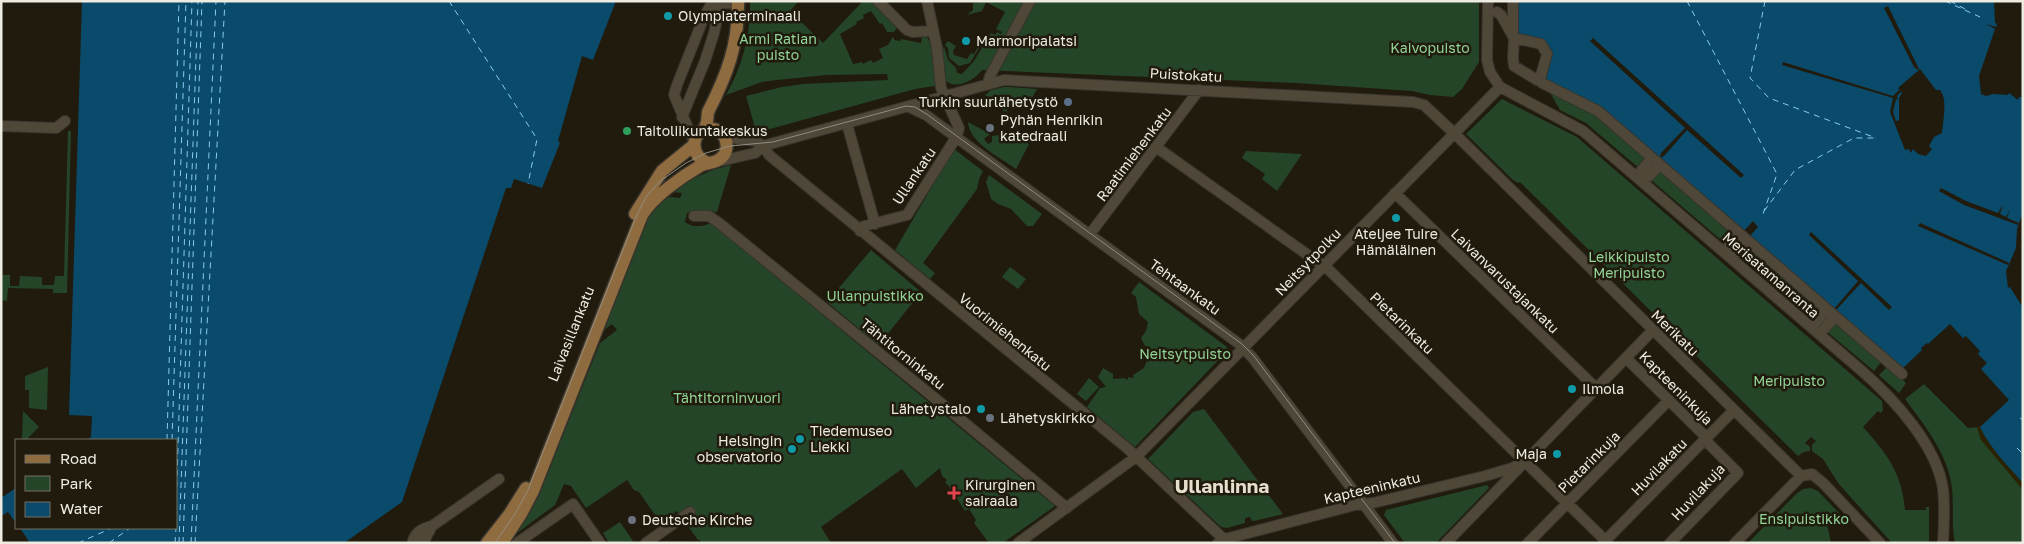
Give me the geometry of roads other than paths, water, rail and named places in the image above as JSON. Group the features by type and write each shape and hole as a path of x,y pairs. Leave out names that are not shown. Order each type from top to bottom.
{"main road":[{"path":"722,134 711,129 704,130 708,112 734,53 738,3"},
{"path":"694,143 698,156 703,161 713,162 721,158 727,150 713,101"},
{"name":"Laivasillankatu","path":"487,543 514,508 529,480 638,207 662,170 694,143 697,136 704,130"},
{"name":"Laivasillankatu","path":"502,543 533,491 642,215 662,194 694,170 713,162"}],"street":[{"path":"878,1 907,30 933,31"},
{"path":"927,1 941,88 959,128 957,137"},
{"path":"988,83 1030,1"},
{"path":"1488,1 1487,60 1490,72 1500,87"},
{"path":"1513,1 1514,66 1537,80 1540,79"},
{"path":"694,143 674,95 710,6 738,3"},
{"path":"682,117 705,61 720,5"},
{"path":"1496,12 1501,15 1513,36 1541,44 1546,54 1540,79 1542,83 1598,111 1745,236 1902,374"},
{"name":"Puistokatu","path":"909,107 1004,80 1413,102 1428,109 1454,133"},
{"name":"Neitsytpolku","path":"1018,543 1136,457 1500,87"},
{"name":"Merisatamanranta","path":"1500,87 1583,131 1862,371 1896,403 1918,432 1939,474 1944,502 1944,543"},
{"name":"Raatimiehenkatu","path":"1090,234 1199,90"},
{"name":"Laivasillankatu","path":"713,162 755,153 763,146 909,107"},
{"name":"Tehtaankatu","path":"909,107 926,115 957,137 1244,348 1393,543"},
{"path":"1,126 56,128 66,122"},
{"path":"847,124 875,224"},
{"name":"Merikatu","path":"1454,133 1801,476 1812,474 1821,481 1880,543"},
{"path":"722,134 756,141 763,146"},
{"name":"Ullankatu","path":"860,231 864,226 908,215 957,137"},
{"name":"Vuorimiehenkatu","path":"763,146 769,156 1136,457 1224,541"},
{"name":"Pietarinkatu","path":"1156,147 1323,265 1606,542"},
{"path":"1645,174 1657,161"},
{"name":"Laivanvarustajankatu","path":"1396,193 1596,388"},
{"name":"Tähtitorninkatu","path":"694,216 709,216 727,229 950,410 1066,508"},
{"path":"1732,250 1745,236"},
{"path":"1820,326 1832,312"},
{"name":"Kapteeninkatu","path":"1446,543 1653,330"},
{"name":"Kapteeninkuja","path":"1626,358 1706,439"},
{"name":"Pietarinkuja","path":"1528,543 1669,400"},
{"name":"Huvilakatu","path":"1606,542 1734,410"},
{"name":"Huvilakuja","path":"1670,543 1738,473 1706,439"},
{"name":"Kapteeninkatu","path":"1224,541 1364,504 1485,476 1512,468 1524,462"},
{"path":"1735,543 1801,476"},
{"path":"417,542 418,532 432,526 498,478"},
{"path":"517,543 573,504 600,543"},
{"path":"646,543 690,512"}],"water":[{"path":"82,1 616,1 593,60 582,56 558,141 560,143 542,188 514,179 511,188 506,188 402,502 344,543 30,543 21,529 178,529 178,439 88,439 91,437 92,416 69,415"},
{"path":"1517,1 1994,1 1995,23 1997,24 1996,27 1986,24 1995,29 1979,76 1981,94 1986,96 1993,94 2008,95 2009,93 2018,100 2019,97 2023,97 2023,212 2017,229 2016,248 2006,271 2008,288 2010,287 2023,308 2023,483 1994,449 1980,427 2009,400 1981,369 1987,363 1978,354 1980,351 1966,336 1963,338 1950,324 1921,348 1922,350 1901,370 1749,237 1758,227 1753,221 1743,232 1662,163 1659,157 1548,82 1543,74 1548,53 1520,34 1517,22","holes":["1920,69 1936,90 1940,90 1944,99 1942,133 1934,137 1929,146 1932,149 1926,156 1918,154 1913,149 1911,153 1909,149 1905,150 1894,122 1899,120 1899,98 1902,93 1898,88"]},
{"path":"15,489 15,522 8,512 1,516 1,498"}],"tram line":[{"path":"495,543 515,514 528,490 636,217 646,197 659,182 686,163 706,153 730,146 773,142 906,106 915,107 928,115 1242,344 1253,355 1395,543"}],"place":[{"name":"Olympiaterminaali","path":"668,16"},
{"name":"Marmoripalatsi","path":"966,41"},
{"name":"Turkin suurlähetystö","path":"1068,102"},
{"name":"Pyhän Henrikin katedraali","path":"990,128"},
{"name":"Taitoliikuntakeskus","path":"627,131"},
{"name":"Ateljee Tuire Hämäläinen","path":"1396,218"},
{"name":"Ilmola","path":"1572,389"},
{"name":"Lähetystalo","path":"981,409"},
{"name":"Lähetyskirkko","path":"990,418"},
{"name":"Tiedemuseo Liekki","path":"800,439"},
{"name":"Helsingin observatorio","path":"792,449"},
{"name":"Maja","path":"1557,454"},
{"name":"Kirurginen sairaala","path":"954,493"},
{"name":"Deutsche Kirche","path":"632,520"}],"district":[{"name":"Ullanlinna","path":"1222,486"}],"park label":[{"name":"Armi Ratian puisto","path":"778,48"},
{"name":"Kaivopuisto","path":"1430,48"},
{"name":"Leikkipuisto Meripuisto","path":"1629,266"},
{"name":"Ullanpuistikko","path":"875,296"},
{"name":"Neitsytpuisto","path":"1185,354"},
{"name":"Meripuisto","path":"1789,381"},
{"name":"Tähtitorninvuori","path":"727,398"},
{"name":"Ensipuistikko","path":"1804,519"}]}
